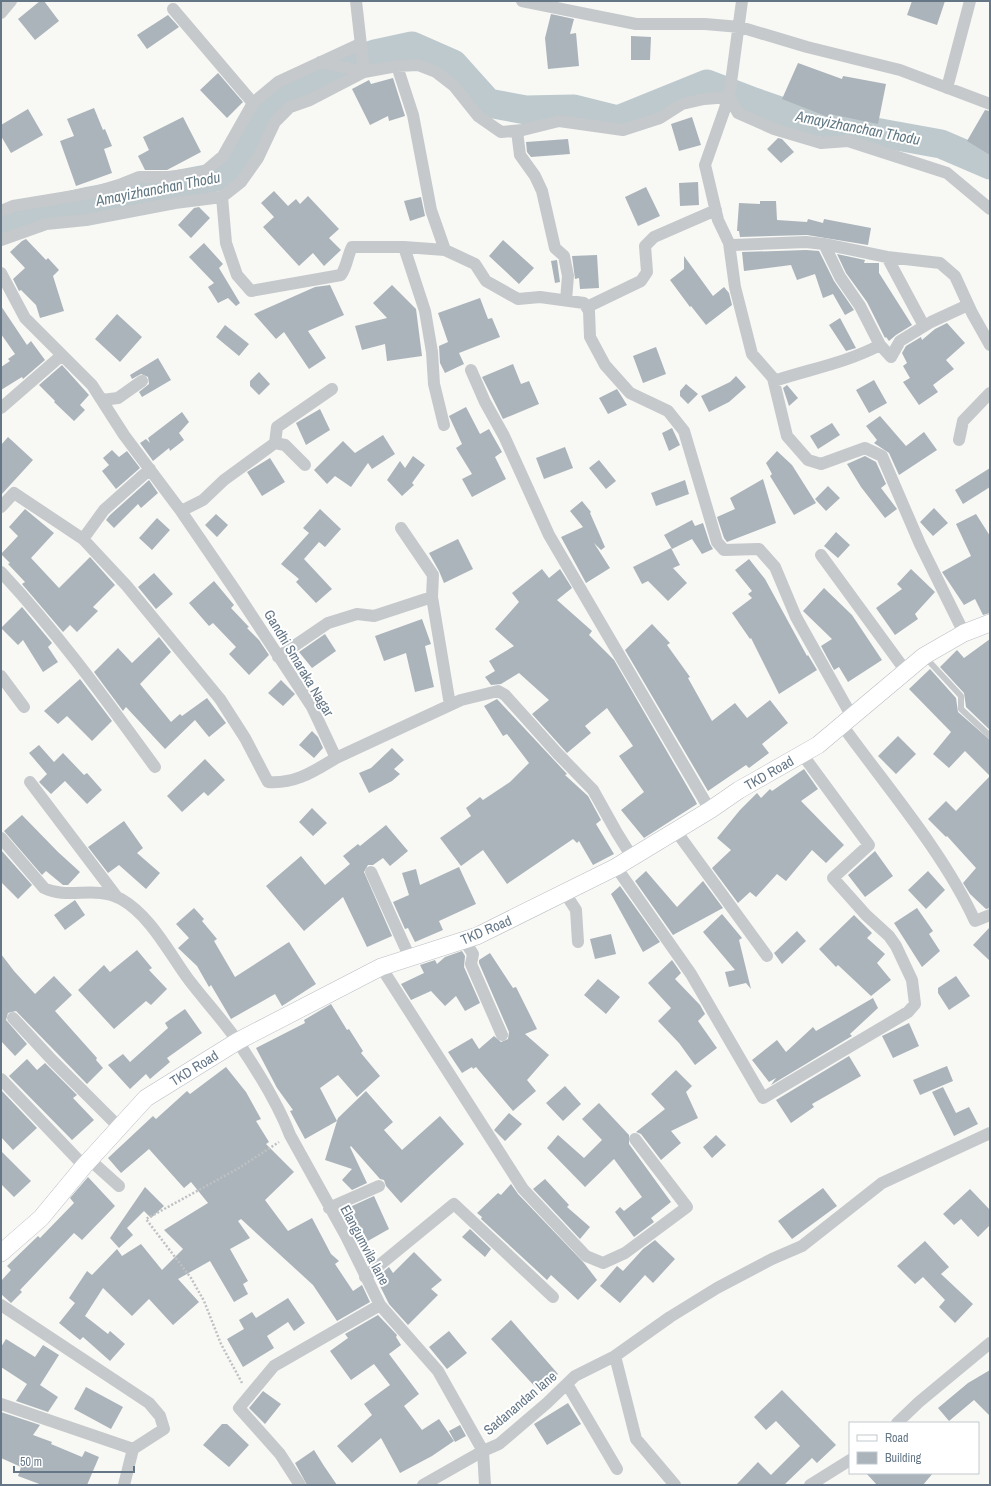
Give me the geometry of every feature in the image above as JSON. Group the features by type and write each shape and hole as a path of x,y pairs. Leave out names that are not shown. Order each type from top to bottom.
{"street":[{"path":"1,13 11,1"},
{"path":"356,1 364,72"},
{"path":"522,1 636,24 706,24 740,27 807,47 900,70 990,104"},
{"path":"742,1 740,27 729,97 705,165 718,220 729,243 735,287 752,354 774,381 787,436 808,460 822,464 865,448 882,456 920,544 964,633"},
{"path":"947,88 970,1"},
{"path":"173,9 253,103"},
{"path":"1,211 13,206 92,193 139,177 168,177 203,173 224,156 253,103 278,82 360,44"},
{"path":"320,62 364,72"},
{"path":"1,240 46,224 86,220 175,203 222,197 241,182 258,158 275,122 290,107 310,100 364,72 397,66 418,65 436,72 454,86 478,116 501,132 517,131 559,121 623,130 660,118 682,104 704,99 729,97"},
{"path":"397,66 413,115 431,210 445,250"},
{"path":"729,97 738,113 774,129 821,143 848,141 947,173 990,209"},
{"path":"517,131 520,155 539,186 555,248 564,256 568,276 566,300"},
{"path":"222,197 226,244 237,274 251,291 341,275 346,267 346,258 352,247 404,247 445,250 475,264 486,281 518,300 540,297 584,303 589,311 590,337 606,365 630,392 668,411 684,431 716,542 724,550 760,549 775,567 796,617 846,720 966,901 975,920 990,915"},
{"path":"587,307 641,281 648,272 645,246 654,238 716,210"},
{"path":"729,243 733,245 806,242 824,244 887,257 940,263 955,276 968,305 990,345"},
{"path":"824,244 840,277 860,306 880,345 891,356 900,341 924,326 968,305"},
{"path":"404,247 425,311 432,352 434,384 444,425"},
{"path":"887,257 924,326"},
{"name":"Gandhi Smaraka Nagar","path":"1,273 25,318 92,385 124,435 181,512 263,630 278,657 312,707 336,758"},
{"path":"774,381 806,370 839,364 880,345"},
{"path":"1,408 62,356"},
{"path":"471,370 485,402 504,436 549,536 710,810"},
{"path":"102,400 118,398 142,381"},
{"path":"181,512 203,500 235,472 275,443 277,427 332,389"},
{"path":"959,440 963,421 990,393"},
{"path":"275,443 285,445 304,465"},
{"path":"83,539 104,510 150,469"},
{"path":"1,507 14,493 83,539 126,585 220,699 245,738 268,782 283,783 303,777 336,758 461,700 498,691 506,694 558,754 593,790 632,857"},
{"path":"401,528 434,575 432,597 450,705"},
{"path":"821,555 905,670"},
{"path":"1,572 26,599 72,654 155,767"},
{"path":"278,657 328,623 357,614 374,616 432,597"},
{"name":"TKD Road","path":"1,1253 41,1218 87,1163 146,1098 238,1041 381,967 478,936 616,867 710,810 739,790 818,745 905,670 924,656 964,633 990,623"},
{"path":"1,676 24,707"},
{"path":"616,867 691,974 763,1098 908,1012 915,1004 912,980 896,946 833,878 869,846 802,754"},
{"path":"30,782 117,897"},
{"path":"676,831 767,956"},
{"path":"1,838 44,888 53,892 100,891 117,897"},
{"path":"371,872 410,958"},
{"path":"565,893 576,910 578,942"},
{"name":"Elangumvila lane","path":"117,897 133,907 149,924 191,982 238,1041 284,1118 290,1135 346,1236 380,1305 438,1371 483,1451"},
{"path":"464,940 473,954 471,964 502,1034"},
{"path":"381,967 522,1189 586,1256 603,1263 625,1253 687,1207 635,1139"},
{"path":"13,1018 53,1061 120,1128"},
{"path":"1,1079 87,1163 119,1186"},
{"name":"Sadanandan lane","path":"423,1485 483,1451 499,1444 547,1403 575,1376 615,1356 670,1317 717,1288 772,1259 802,1246 882,1183 990,1133"},
{"path":"330,1208 379,1186"},
{"path":"365,1277 454,1204 553,1297"},
{"path":"1,1305 149,1403 156,1410 160,1416 164,1429 133,1450 124,1485"},
{"path":"300,1485 280,1454 239,1408 274,1366 380,1305"},
{"path":"899,1422 919,1402 990,1343"},
{"path":"615,1356 636,1439 675,1485"},
{"path":"567,1384 617,1469"},
{"path":"1,1404 133,1450"},
{"path":"483,1451 485,1485"},
{"path":"810,1485 849,1461"}],"lane":[{"path":"924,656 961,696 961,708 990,736"}],"path":[{"path":"249,1396 221,1344 204,1301 191,1278 146,1219 239,1168 290,1135"}],"building":[{"path":"40,1 44,1 59,21 35,40 18,19"},
{"path":"912,1 945,1 937,25 907,15"},
{"path":"551,14 574,19 570,34 576,33 579,66 548,69 545,38"},
{"path":"168,15 179,27 147,49 137,35"},
{"path":"631,36 651,37 650,60 631,60"},
{"path":"798,63 842,79 843,76 886,84 878,124 830,114 828,117 782,99"},
{"path":"218,73 243,102 227,118 200,90"},
{"path":"393,78 405,116 389,121 388,116 370,125 352,89 369,80 371,84"},
{"path":"94,108 103,130 105,129 112,146 104,149 112,173 76,186 60,141 74,136 67,119"},
{"path":"28,109 43,135 11,153 1,136 1,125"},
{"path":"985,110 990,111 990,155 967,141"},
{"path":"183,117 201,152 167,170 145,170 138,156 149,150 143,137"},
{"path":"692,117 701,145 679,151 671,124"},
{"path":"778,138 782,139 794,152 781,163 767,149"},
{"path":"568,139 570,154 531,157 527,152 526,142"},
{"path":"698,182 699,205 680,206 679,183"},
{"path":"646,187 660,216 638,226 625,197"},
{"path":"274,191 288,206 296,199 300,204 308,196 339,229 329,238 341,250 324,266 313,253 299,266 263,227 274,217 261,203"},
{"path":"421,197 425,216 410,221 404,201"},
{"path":"760,201 776,201 777,220 807,222 808,219 823,223 824,219 871,228 868,245 807,235 740,237 739,231 737,231 739,203 760,204"},
{"path":"199,207 210,218 191,238 178,225 194,208"},
{"path":"26,239 46,260 48,258 59,270 53,276 64,311 40,318 36,305 21,290 19,291 13,279 25,268 10,252"},
{"path":"503,240 534,268 519,284 489,256"},
{"path":"204,243 223,264 219,268 240,303 236,306 228,298 218,303 208,287 214,283 189,257"},
{"path":"819,251 834,281 854,310 845,315 833,294 823,298 815,274 797,280 791,265 744,271 742,252"},
{"path":"837,254 865,260 864,263 879,263 879,273 912,325 889,341 886,337 885,338 867,302 846,273"},
{"path":"597,255 599,288 580,289 579,278 575,279 572,256"},
{"path":"684,256 713,296 724,287 729,293 732,305 706,325 691,306 690,307 670,280 684,269"},
{"path":"557,260 560,282 555,283 551,261"},
{"path":"330,285 344,315 308,331 326,358 309,369 284,332 276,339 254,314 315,287"},
{"path":"392,285 416,309 422,356 387,361 385,344 362,350 355,326 387,318 373,303"},
{"path":"480,298 488,319 492,318 500,337 459,353 464,364 445,373 440,363 439,346 448,342 438,313"},
{"path":"1,306 27,345 31,341 45,360 23,379 22,377 1,390 1,367 10,361 8,359 15,354 1,334"},
{"path":"117,314 142,337 120,362 95,339"},
{"path":"840,318 856,348 846,351 829,325"},
{"path":"947,323 965,343 946,360 954,369 933,385 938,392 919,405 903,382 910,378 903,366 907,363 902,353 906,346 921,337 922,340 935,329"},
{"path":"225,325 249,344 239,356 216,337"},
{"path":"656,347 666,374 643,383 633,356"},
{"path":"158,358 171,380 142,397 139,392 149,384 148,377 141,374 132,379 130,375"},
{"path":"513,364 521,384 529,381 539,404 503,419 482,377"},
{"path":"62,365 89,395 80,405 85,410 74,421 39,385"},
{"path":"259,372 270,384 259,395 250,386 250,381"},
{"path":"736,376 746,387 729,402 709,412 701,396 730,382"},
{"path":"874,380 887,403 869,413 856,390"},
{"path":"686,384 698,394 688,404 680,396 680,391"},
{"path":"787,385 798,398 789,406 783,388"},
{"path":"617,389 627,405 608,414 599,398"},
{"path":"466,407 480,434 489,429 502,452 495,457 506,479 472,497 462,479 472,474 456,448 462,444 449,416"},
{"path":"320,409 330,430 306,445 296,423"},
{"path":"182,412 189,422 179,433 184,440 170,451 169,448 153,461 140,443 146,439 150,443 148,438"},
{"path":"880,416 906,446 924,432 937,450 899,475 889,453 874,443 877,440 866,426"},
{"path":"832,423 840,435 818,449 810,436"},
{"path":"672,428 680,445 669,451 662,433"},
{"path":"383,435 395,454 372,469 368,463 351,487 335,476 327,484 314,470 343,441 355,453"},
{"path":"8,437 33,460 1,495 1,445"},
{"path":"565,447 573,468 544,479 536,458"},
{"path":"112,450 119,457 127,451 140,468 116,489 102,471 109,465 103,458"},
{"path":"777,451 792,465 816,503 794,515 770,476 772,474 766,463"},
{"path":"413,456 425,465 412,483 414,485 402,496 387,480 400,461 405,468"},
{"path":"865,456 876,462 886,484 881,488 897,509 885,518 861,487 847,464"},
{"path":"270,458 285,482 262,496 247,472"},
{"path":"599,460 616,481 606,489 589,468"},
{"path":"990,468 990,487 963,504 955,490"},
{"path":"763,479 776,523 727,542 724,538 717,517 735,509 730,498"},
{"path":"149,480 158,493 141,508 138,504 114,528 106,520"},
{"path":"685,480 689,494 656,506 651,493"},
{"path":"828,486 840,498 826,511 815,499"},
{"path":"582,501 591,512 590,513 605,547 601,550 594,543 610,568 586,583 561,537 583,527 570,511"},
{"path":"934,508 948,523 933,536 920,522"},
{"path":"25,509 54,533 31,558 59,588 90,557 115,585 93,607 98,611 77,632 70,625 63,632 22,584 25,582 1,554 18,536 9,527"},
{"path":"320,509 341,529 325,547 319,542 304,559 332,589 316,603 296,582 299,579 281,564 309,533 303,528"},
{"path":"216,514 228,525 217,537 205,525"},
{"path":"976,514 990,536 990,613 983,615 975,599 964,605 942,572 971,556 956,524"},
{"path":"157,518 170,530 152,550 139,538"},
{"path":"692,520 695,526 703,523 713,549 702,554 692,539 672,549 664,535"},
{"path":"836,532 850,545 838,558 824,546"},
{"path":"458,539 473,569 444,583 429,553"},
{"path":"671,548 680,565 673,568 687,583 668,601 648,581 642,584 633,567"},
{"path":"749,559 765,579 807,656 808,655 817,670 779,694 751,638 750,639 732,613 752,598 748,594 752,591 735,570"},
{"path":"542,569 549,578 560,569 572,588 557,600 592,631 589,635 614,660 697,804 644,838 621,810 644,792 619,756 633,746 607,708 585,726 591,733 567,753 532,714 549,700 519,673 501,684 491,685 485,677 495,671 489,661 514,646 495,629 519,602 512,593"},
{"path":"911,569 935,592 915,614 918,619 895,635 876,608 902,589 897,584"},
{"path":"154,573 173,594 156,609 138,587"},
{"path":"214,581 234,605 231,608 249,627 247,628 259,640 269,655 249,675 229,654 236,647 213,623 209,626 189,603"},
{"path":"824,588 852,615 882,660 848,682 839,667 834,670 821,646 832,639 803,611"},
{"path":"22,607 52,643 48,647 58,662 43,672 23,640 18,645 1,628"},
{"path":"422,619 431,644 425,646 434,687 415,692 406,653 384,661 375,636"},
{"path":"652,624 670,643 667,645 690,677 688,678 712,721 735,703 747,718 770,700 788,723 762,744 769,753 749,768 746,765 708,791 625,650"},
{"path":"325,634 336,651 312,668 299,652"},
{"path":"159,637 171,652 140,684 171,722 180,714 182,716 207,698 226,723 209,737 195,720 165,749 126,707 123,711 94,672 118,648 132,663"},
{"path":"990,639 990,730 966,707 964,693 940,667 957,650 964,658"},
{"path":"930,669 956,698 958,712 990,740 990,776 965,751 949,768 933,754 951,732 909,689"},
{"path":"80,679 112,721 92,741 67,716 58,724 44,711"},
{"path":"281,680 295,694 283,706 268,693"},
{"path":"497,699 567,774 565,775 588,796 601,820 596,824 614,854 593,865 579,841 577,843 573,839 507,884 483,850 461,866 440,838 471,816 466,808 480,797 483,800 510,782 529,763 507,734 503,736 484,706"},
{"path":"312,731 318,737 323,748 314,758 299,745"},
{"path":"898,736 916,754 896,774 878,756"},
{"path":"39,745 54,762 63,753 84,775 87,773 102,790 87,804 65,781 51,794 39,782 47,774 29,753"},
{"path":"392,748 404,760 394,769 400,774 392,781 369,793 359,773 371,768"},
{"path":"205,759 225,780 208,796 204,792 182,812 167,796"},
{"path":"804,769 818,789 801,801 844,845 826,863 812,850 786,881 777,874 756,897 750,892 738,903 712,868 731,850 717,838 740,810 757,793 761,798 770,789 772,791"},
{"path":"990,776 990,908 986,909 970,894 963,883 976,868 947,836 946,837 928,819 946,801 956,811"},
{"path":"312,808 327,823 313,836 299,822"},
{"path":"22,815 80,872 68,885 63,885 46,871 42,875 4,831"},
{"path":"124,821 143,848 137,853 160,873 146,889 119,865 108,873 88,847"},
{"path":"386,825 408,851 390,866 383,858 373,865 368,865 364,872 392,936 367,947 343,897 304,931 266,886 301,856 325,885 350,864 343,856 358,844 360,846"},
{"path":"1,850 32,885 18,899 1,882"},
{"path":"875,851 893,876 865,897 848,875"},
{"path":"459,867 476,904 439,921 443,930 415,942 408,928 405,929 393,902 409,895 402,873 416,869 420,885"},
{"path":"646,871 677,907 703,881 723,908 673,935 635,881"},
{"path":"928,871 945,890 926,909 908,890"},
{"path":"620,886 660,942 643,952 611,894"},
{"path":"75,900 85,915 65,930 54,915"},
{"path":"194,908 204,919 202,921 217,939 214,941 235,977 289,942 316,984 282,1006 275,994 231,1019 211,985 209,987 197,966 178,948 189,938 176,924"},
{"path":"917,908 933,931 929,934 940,951 922,967 894,923"},
{"path":"722,914 742,938 739,940 751,989 746,983 729,987 725,972 735,970 703,932"},
{"path":"854,915 872,933 867,938 885,954 877,963 891,980 871,996 838,965 836,967 819,949"},
{"path":"990,927 990,961 973,945"},
{"path":"797,931 806,941 782,964 774,953"},
{"path":"611,934 616,954 595,959 590,939"},
{"path":"137,950 152,968 149,970 167,989 151,1005 146,1001 114,1029 78,990 104,965 110,972"},
{"path":"462,951 465,956 464,967 480,1003 465,1011 456,996 445,1006 431,991 411,1000 401,984 424,973 420,965 435,960 437,964 445,957"},
{"path":"490,953 513,988 516,987 537,1029 525,1034 549,1055 527,1080 536,1091 513,1111 476,1067 473,1069 472,1067 462,1073 448,1052 472,1038 479,1049 494,1036 501,1042 508,1039 509,1032 479,963 479,960"},
{"path":"1,954 35,994 54,976 72,995 55,1011 97,1058 96,1060 103,1068 87,1084 16,1011 8,1013 6,1020 27,1044 15,1056 1,1041"},
{"path":"672,960 681,973 675,979 700,1005 705,1014 698,1021 717,1048 695,1065 679,1043 658,1021 671,1008 648,983"},
{"path":"956,976 970,996 949,1010 938,993 938,988"},
{"path":"598,979 620,997 606,1014 584,995"},
{"path":"873,998 878,1008 850,1034 852,1036 771,1085 776,1078 769,1082 752,1060 777,1040 786,1052 813,1027 816,1031"},
{"path":"331,1004 347,1030 349,1029 363,1051 361,1053 380,1076 357,1097 338,1075 320,1088 337,1121 305,1139 290,1111 293,1110 277,1088 256,1048 305,1023 304,1020"},
{"path":"185,1009 202,1033 167,1058 170,1062 150,1079 146,1074 130,1089 108,1065 123,1054 130,1062 168,1028 165,1023"},
{"path":"909,1023 919,1046 893,1058 882,1036"},
{"path":"849,1056 861,1076 812,1104 814,1107 791,1123 776,1100"},
{"path":"27,1059 37,1070 45,1063 77,1095 73,1098 94,1120 72,1140 9,1076"},
{"path":"947,1066 953,1081 920,1095 913,1080"},
{"path":"226,1067 246,1092 261,1119 256,1121 269,1142 266,1144 294,1172 265,1200 288,1231 312,1218 331,1254 339,1261 335,1264 353,1291 362,1285 370,1302 337,1321 313,1285 241,1219 238,1221 250,1238 230,1249 248,1281 243,1284 248,1294 234,1302 210,1261 178,1279 199,1302 173,1325 149,1299 132,1316 103,1288 85,1316 108,1334 110,1331 125,1344 110,1361 83,1337 80,1340 59,1323 75,1303 69,1298 87,1271 92,1275 117,1249 122,1256 141,1244 162,1270 183,1249 164,1230 208,1203 191,1182 184,1188 149,1149 121,1173 108,1158 153,1116 156,1119 187,1091 190,1094"},
{"path":"676,1070 692,1086 686,1092 698,1118 671,1131 681,1143 661,1160 641,1134 636,1132 665,1109 651,1094"},
{"path":"565,1086 581,1104 563,1121 546,1103"},
{"path":"943,1087 956,1113 969,1107 978,1124 954,1136 932,1092"},
{"path":"1,1090 37,1128 13,1150 1,1137"},
{"path":"366,1091 393,1122 384,1130 402,1150 440,1116 464,1144 401,1203 386,1186 384,1180 380,1179 351,1146 350,1147 367,1183 352,1190 342,1180 352,1169 325,1160 338,1118"},
{"path":"599,1103 629,1135 629,1144 671,1202 651,1218 654,1222 634,1237 615,1212 620,1207 624,1211 642,1197 614,1159 585,1187 547,1148 558,1135 584,1158 602,1140 582,1119"},
{"path":"509,1113 522,1124 505,1141 494,1130"},
{"path":"716,1135 726,1145 712,1158 703,1147"},
{"path":"1,1151 31,1181 14,1197 1,1184"},
{"path":"88,1177 115,1206 82,1240 74,1233 20,1290 22,1292 11,1303 1,1294 1,1281 11,1270 7,1266 38,1236 40,1238 74,1203 70,1198"},
{"path":"545,1179 569,1205 567,1207 590,1227 580,1239 533,1189"},
{"path":"511,1184 518,1194 584,1263 597,1280 578,1300 551,1275 547,1280 481,1219 482,1217 477,1213 498,1193 501,1195"},
{"path":"145,1187 164,1206 151,1218 144,1211 127,1228 133,1235 119,1248 110,1238"},
{"path":"823,1188 837,1206 792,1239 778,1221"},
{"path":"970,1189 990,1210 990,1225 978,1237 961,1219 954,1225 943,1214"},
{"path":"374,1196 389,1229 359,1246 341,1211"},
{"path":"470,1229 491,1249 485,1257 462,1237"},
{"path":"655,1240 675,1259 653,1283 645,1275 620,1303 600,1286 617,1266 623,1271 643,1249"},
{"path":"925,1241 949,1267 941,1274 973,1304 955,1323 939,1307 945,1300 923,1277 915,1284 897,1266"},
{"path":"414,1252 442,1280 431,1289 438,1295 408,1325 389,1304 376,1278 389,1267 393,1273"},
{"path":"288,1298 305,1323 294,1331 288,1322 267,1336 274,1348 243,1367 227,1339 244,1329 239,1320 252,1312 256,1318"},
{"path":"378,1315 397,1335 396,1337 401,1345 389,1354 419,1394 404,1406 422,1430 439,1419 454,1441 432,1456 400,1473 381,1438 352,1463 337,1446 372,1415 364,1404 390,1385 374,1364 351,1380 330,1351 348,1338 345,1334"},
{"path":"511,1320 558,1374 539,1391 491,1339"},
{"path":"449,1331 467,1353 447,1369 429,1347"},
{"path":"6,1339 35,1357 43,1345 59,1355 40,1385 58,1397 48,1412 16,1401 27,1384 1,1367 1,1347"},
{"path":"990,1370 990,1416 974,1400 949,1421 938,1408 968,1383"},
{"path":"86,1387 123,1407 111,1429 74,1409"},
{"path":"782,1390 836,1445 817,1463 812,1458 784,1485 736,1485 758,1462 771,1475 800,1446 776,1421 766,1430 754,1417"},
{"path":"263,1391 281,1404 265,1424 249,1408"},
{"path":"568,1403 581,1424 547,1445 534,1424"},
{"path":"1,1412 40,1425 33,1435 52,1442 51,1444 82,1457 85,1451 99,1457 87,1485 42,1485 18,1476 21,1467 1,1458"},
{"path":"222,1424 227,1424 249,1445 229,1467 203,1445"},
{"path":"460,1425 466,1436 455,1442 449,1431"},
{"path":"314,1450 337,1485 307,1485 295,1463"},
{"path":"867,1474 932,1474 923,1485 877,1485"}],"waterway":[{"name":"Amayizhanchan Thodu","path":"1,225 16,218 90,201 228,175 251,133 280,95 338,67 375,54 412,46 453,64 488,103 526,110 574,109 618,120 707,84 803,119 941,144 990,165"}]}
